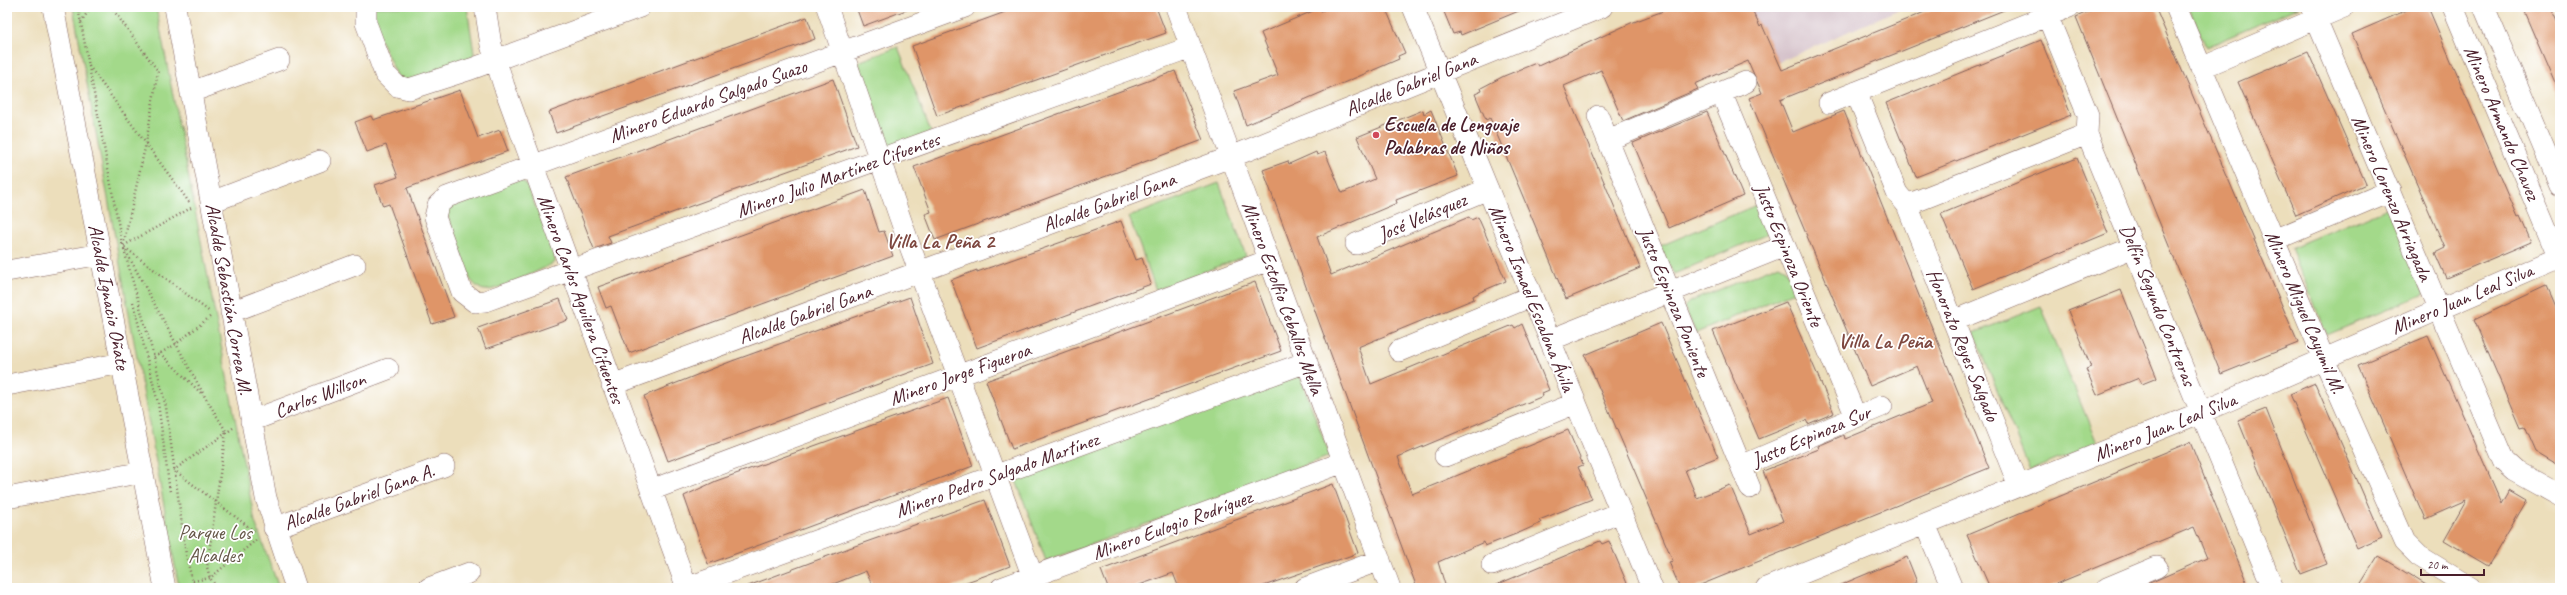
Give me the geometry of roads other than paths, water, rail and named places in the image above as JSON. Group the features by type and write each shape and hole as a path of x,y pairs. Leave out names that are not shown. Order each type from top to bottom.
{"street":[{"name":"Alcalde Ignacio Oñate","path":"53,7 165,588"},
{"name":"Alcalde Sebastián Correa M.","path":"175,7 191,92 202,204 222,313 251,421 266,498 268,532 296,588"},
{"path":"366,7 366,23 387,78 402,88 415,87 495,60 614,12 640,7"},
{"name":"Minero Carlos Aguilera Cifuentes","path":"485,7 495,60 686,588"},
{"path":"827,7 919,272 1035,582"},
{"name":"Minero Eduardo Salgado Suazo","path":"485,301 475,302 462,292 436,224 438,205 452,194 965,7"},
{"name":"Minero Estolfio Ceballos Mella","path":"1176,7 1390,588"},
{"name":"Minero Ismael Escalona Ávila","path":"1413,7 1652,588"},
{"name":"Alcalde Gabriel Gana","path":"612,385 1231,157 1602,7"},
{"path":"1829,102 2069,7"},
{"name":"Minero Miguel Cayumil M.","path":"2176,7 2324,359 2405,542 2419,556 2471,588"},
{"path":"2201,68 2313,13 2344,7"},
{"name":"Minero Armando Chavez","path":"2453,7 2560,259"},
{"name":"Minero Armando Chavez","path":"2484,7 2560,186"},
{"name":"Minero Lorenzo Arriagada","path":"2313,13 2504,461 2514,471 2560,496"},
{"path":"1907,205 2087,134 2088,116 2047,15"},
{"name":"Minero Julio Martínez Cifuentes","path":"485,301 880,161 1191,47"},
{"path":"191,92 279,60"},
{"path":"1608,140 1746,82"},
{"name":"Justo Espinoza Oriente","path":"1721,92 1856,417"},
{"name":"Honorato Reyes Salgado","path":"1856,92 1897,193 1907,205 2019,486"},
{"name":"Justo Espinoza Poniente","path":"1598,116 1750,488"},
{"name":"Delfín Segundo Contreras","path":"2087,134 2273,588"},
{"path":"202,204 320,161"},
{"name":"José Velásquez","path":"1356,244 1488,189"},
{"path":"2274,240 2390,192"},
{"path":"1550,340 1785,246"},
{"path":"1953,321 2134,247"},
{"path":"7,272 101,254"},
{"name":"Minero Juan Leal Silva","path":"1766,588 2202,412 2439,309 2560,259"},
{"name":"Minero Jorge Figueroa","path":"651,490 958,374 1269,260"},
{"path":"222,313 355,265"},
{"path":"1399,351 1532,296"},
{"name":"Minero Pedro Salgado Martínez","path":"686,588 1307,362"},
{"path":"7,385 122,363"},
{"name":"Carlos Willson","path":"251,421 388,369"},
{"path":"1445,456 1576,403"},
{"name":"Justo Espinoza Sur","path":"1741,466 1882,406"},
{"name":"Minero Eulogio Rodríguez","path":"1001,588 1035,582 1344,462"},
{"name":"Alcalde Gabriel Gana A.","path":"268,532 444,466"},
{"path":"7,498 142,472"},
{"path":"1492,565 1621,512"},
{"path":"1925,524 1952,588"},
{"path":"1305,588 1380,560"},
{"path":"2107,588 2134,583 2157,567"},
{"path":"429,588 469,573"}],"place":[{"name":"Escuela de Lenguaje Palabras de Niños","path":"1376,135"}],"district":[{"name":"Villa La Peña 2","path":"940,241"},
{"name":"Villa La Peña","path":"1885,341"}],"park label":[{"name":"Parque Los Alcaldes","path":"215,544"}]}
